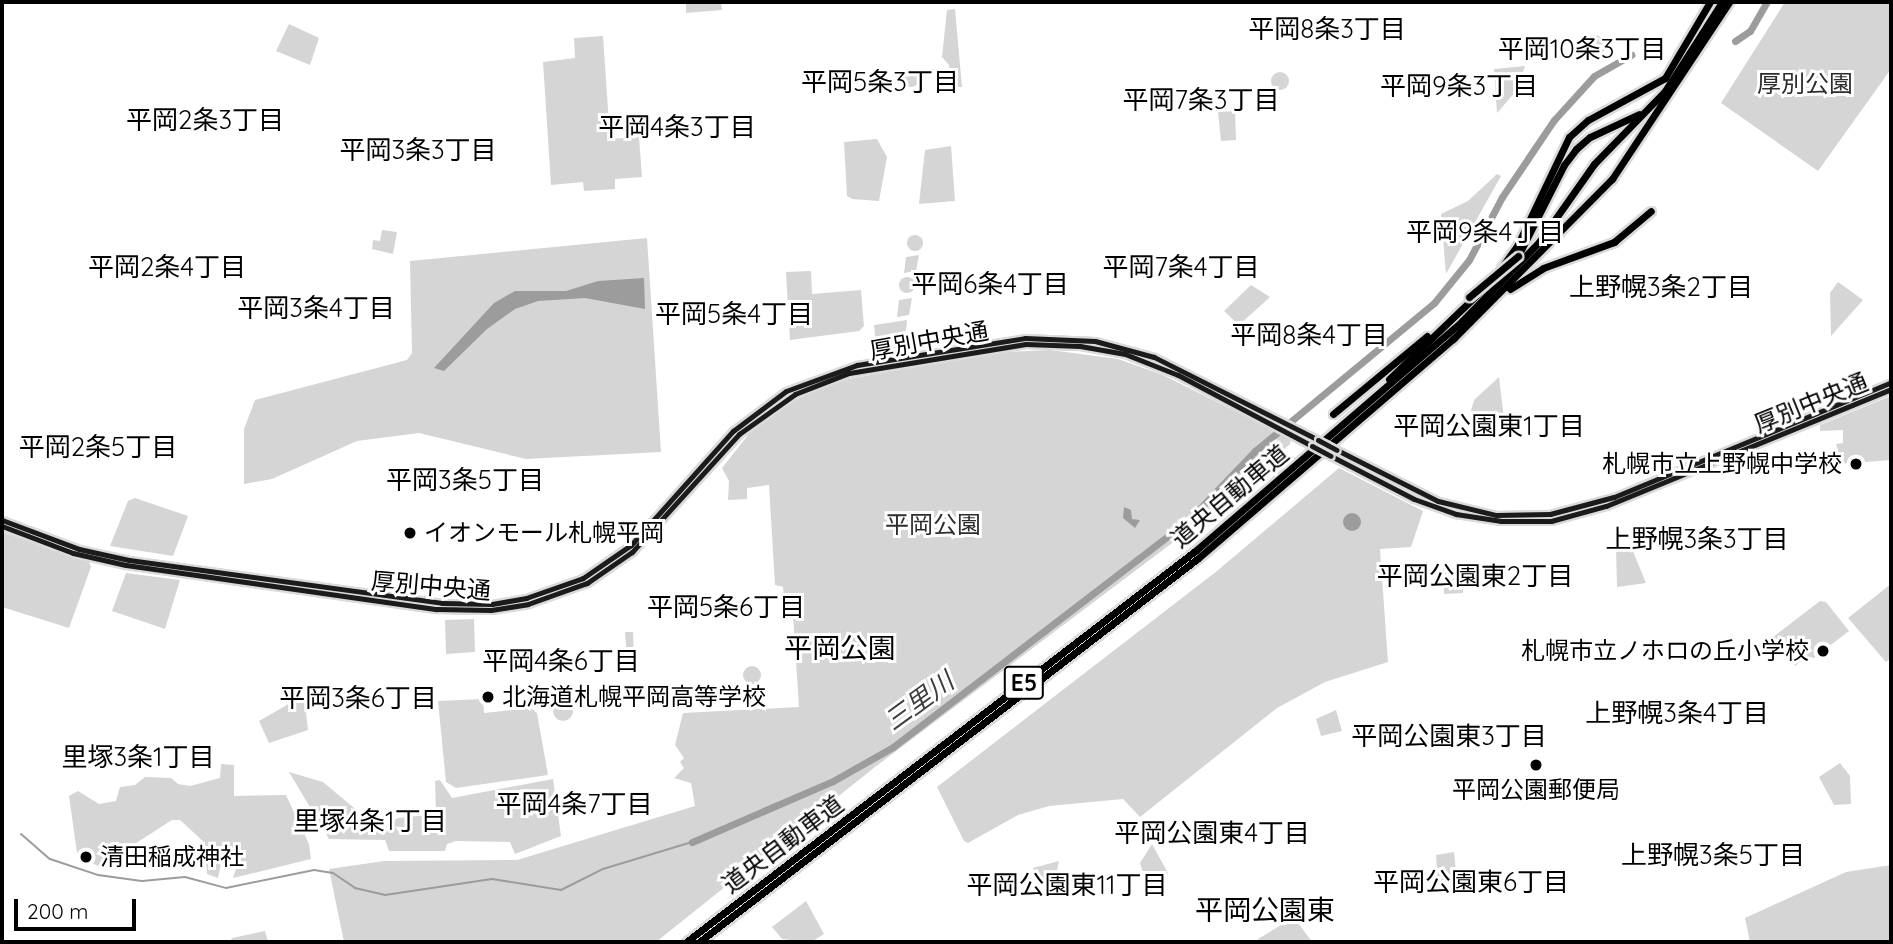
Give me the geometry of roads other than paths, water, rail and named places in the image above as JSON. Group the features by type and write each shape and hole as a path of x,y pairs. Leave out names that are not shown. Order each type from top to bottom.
{"highway":[{"path":"1355,415 1504,264 1529,222 1555,159 1574,131 1665,78 1710,2"},
{"name":"道央自動車道","path":"686,942 1195,551 1355,415 1524,259 1594,164 1665,91 1722,2"},
{"name":"道央自動車道","path":"699,942 1197,559 1453,339 1614,177 1729,2"},
{"path":"1333,414 1395,365 1518,256 1564,164 1579,147 1643,112 1665,91"},
{"path":"1453,339 1524,278 1614,242 1651,211"}],"main road":[{"name":"厚別中央通","path":"2,520 100,555 420,600 492,604 546,593 600,568 646,531 717,448 759,409 802,383 856,365 1005,340 1095,341 1154,357 1438,501 1496,515 1550,514 1614,497 1891,382"},
{"name":"厚別中央通","path":"2,526 98,560 437,609 491,610 553,597 611,568 648,538 755,419 802,390 849,373 1008,346 1080,346 1150,363 1414,499 1455,514 1501,522 1551,521 1606,506 1891,389"}],"waterway":[{"name":"三里川","path":"1735,41 1750,31 1767,2"},
{"name":"三里川","path":"692,842 833,781 893,747 1188,521 1255,451 1434,303 1469,260 1502,197 1554,120 1594,76 1631,55"},
{"name":"三里川","path":"21,834 50,859 98,875 142,881 185,877 226,888 314,870 333,873 355,888 385,895 492,879 561,890 603,869 692,842"}],"place":[{"name":"札幌市立上野幌中学校","path":"1856,464"},
{"name":"イオンモール札幌平岡","path":"410,533"},
{"name":"札幌市立ノホロの丘小学校","path":"1823,651"},
{"name":"北海道札幌平岡高等学校","path":"488,697"},
{"name":"平岡公園郵便局","path":"1536,765"},
{"name":"清田稲成神社","path":"86,857"}],"district":[{"name":"平岡8条3丁目","path":"1327,29"},
{"name":"平岡10条3丁目","path":"1582,49"},
{"name":"平岡5条3丁目","path":"880,82"},
{"name":"平岡9条3丁目","path":"1459,86"},
{"name":"平岡7条3丁目","path":"1201,100"},
{"name":"平岡2条3丁目","path":"205,120"},
{"name":"平岡4条3丁目","path":"677,127"},
{"name":"平岡3条3丁目","path":"418,150"},
{"name":"平岡9条4丁目","path":"1485,232"},
{"name":"平岡2条4丁目","path":"167,267"},
{"name":"平岡7条4丁目","path":"1181,267"},
{"name":"平岡6条4丁目","path":"990,284"},
{"name":"上野幌3条2丁目","path":"1661,287"},
{"name":"平岡3条4丁目","path":"316,308"},
{"name":"平岡5条4丁目","path":"734,314"},
{"name":"平岡8条4丁目","path":"1309,335"},
{"name":"平岡公園東1丁目","path":"1489,426"},
{"name":"平岡2条5丁目","path":"98,447"},
{"name":"平岡3条5丁目","path":"465,480"},
{"name":"上野幌3条3丁目","path":"1697,539"},
{"name":"平岡公園東2丁目","path":"1475,576"},
{"name":"平岡5条6丁目","path":"726,607"},
{"name":"平岡公園","path":"840,648"},
{"name":"平岡4条6丁目","path":"561,661"},
{"name":"平岡3条6丁目","path":"358,698"},
{"name":"上野幌3条4丁目","path":"1677,713"},
{"name":"平岡公園東3丁目","path":"1449,736"},
{"name":"里塚3条1丁目","path":"138,757"},
{"name":"平岡4条7丁目","path":"574,804"},
{"name":"里塚4条1丁目","path":"370,821"},
{"name":"平岡公園東4丁目","path":"1212,833"},
{"name":"上野幌3条5丁目","path":"1713,855"},
{"name":"平岡公園東6丁目","path":"1471,882"},
{"name":"平岡公園東11丁目","path":"1067,885"},
{"name":"平岡公園東","path":"1265,910"}],"park label":[{"name":"厚別公園","path":"1805,84"}]}
